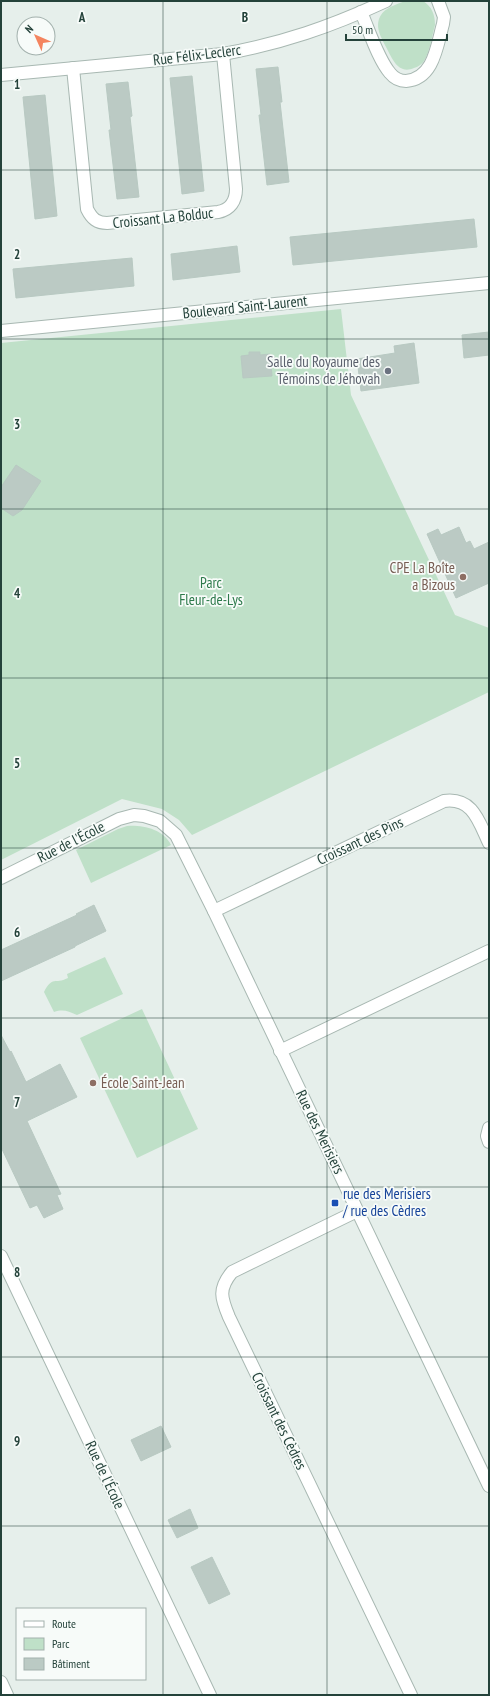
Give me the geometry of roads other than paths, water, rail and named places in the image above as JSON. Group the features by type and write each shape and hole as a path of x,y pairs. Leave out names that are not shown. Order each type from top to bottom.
{"street":[{"name":"Rue Félix-Leclerc","path":"1,75 222,54 307,34 386,1"},
{"path":"361,12 386,69 396,79 403,81 410,80 424,74 432,61 444,18 438,1"},
{"name":"Croissant La Bolduc","path":"73,68 87,209 98,222 108,223 218,212 228,209 231,205 236,195 236,190 222,54"},
{"name":"Boulevard Saint-Laurent","path":"1,331 489,283"},
{"name":"Croissant des Pins","path":"214,911 444,802 458,802 468,807 477,818 489,843"},
{"name":"Rue de l'École","path":"1,878 119,818 134,815 144,816"},
{"name":"Rue des Merisiers","path":"144,816 160,821 176,835 214,911 489,1486"},
{"path":"280,1051 489,951"},
{"name":"Croissant des Cèdres","path":"357,1211 232,1272 225,1280 221,1296 233,1324 411,1695"},
{"name":"Rue de l'École","path":"1,1256 210,1695"},
{"path":"1,1682 7,1695"}],"place":[{"name":"Salle du Royaume des Témoins de Jéhovah","path":"388,371"},
{"name":"CPE La Boîte a Bizous","path":"463,577"},
{"name":"École Saint-Jean","path":"93,1083"},
{"name":"rue des Merisiers / rue des Cèdres","path":"335,1203"}],"park label":[{"name":"Parc Fleur-de-Lys","path":"211,592"}]}
